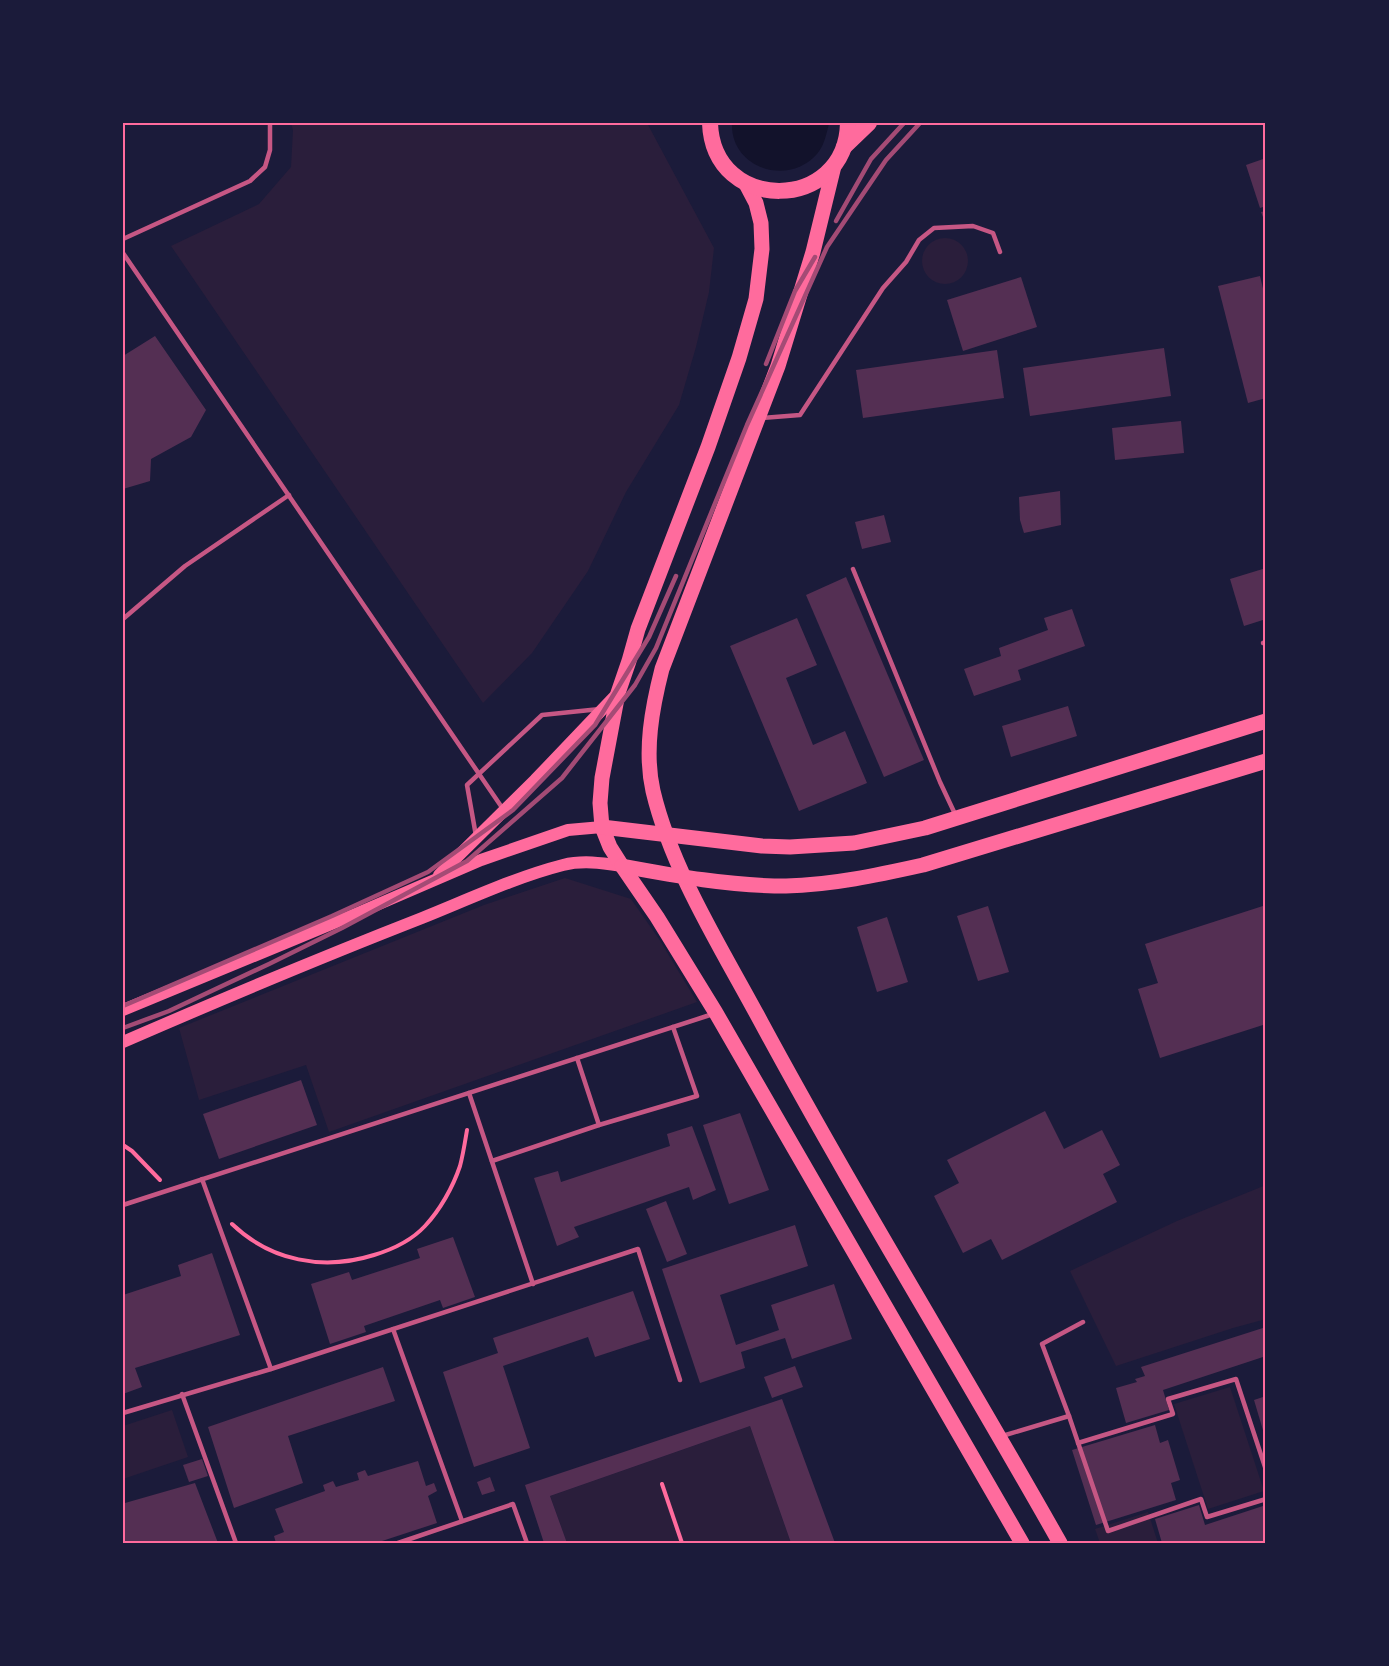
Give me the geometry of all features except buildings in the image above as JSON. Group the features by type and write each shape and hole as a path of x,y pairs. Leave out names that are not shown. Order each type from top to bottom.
{"highway":[{"path":"710,123 719,157 731,172 746,184 761,190 777,192 794,191 808,186 834,166 844,147 848,123"},
{"path":"844,147 869,123"}],"main road":[{"path":"834,166 813,252 778,366 662,669 656,692 649,753 652,789 666,835 713,935 1060,1543"},
{"path":"746,184 756,203 761,223 762,249 758,288 740,358 641,621 618,693 602,778 600,803 602,827 610,847 657,917 716,1013 1022,1543"},
{"path":"434,880 505,811 618,693"},
{"path":"123,1010 481,860 568,831 602,827 762,846 823,846 854,843 925,828 1266,721"},
{"path":"123,1042 333,953 528,876 563,865 601,862 721,883 788,886 872,877 923,865 1266,761"}],"lane":[{"path":"123,239 250,181 265,167 270,150 270,123"},
{"path":"758,418 800,415 883,288 906,262 919,240 934,228 973,226 993,233 1000,252"},
{"path":"123,253 505,811"},
{"path":"123,619 185,566 289,495"},
{"path":"853,569 940,782 957,817"},
{"path":"477,839 467,785 542,715 603,709"},
{"path":"123,1204 716,1013"},
{"path":"492,1161 599,1125 698,1096 673,1027"},
{"path":"577,1058 599,1125"},
{"path":"469,1093 533,1284"},
{"path":"202,1179 271,1369"},
{"path":"123,1413 271,1369 638,1250 680,1380"},
{"path":"1083,1322 1042,1344 1108,1531 1201,1499 1207,1517 1266,1499"},
{"path":"393,1329 462,1521"},
{"path":"1078,1443 1173,1414 1168,1399 1236,1379 1266,1470"},
{"path":"182,1394 236,1543"},
{"path":"999,1437 1069,1416"},
{"path":"398,1543 513,1504 527,1543"}],"path":[{"path":"228,1219 255,1242 278,1254 304,1262 331,1264 357,1261 407,1242 426,1226 451,1187 460,1166 469,1121 469,1093"},
{"path":"123,1146 132,1151 168,1190"},
{"path":"662,1484 682,1543"}],"shaded area":[{"path":"291,123 647,123 714,248 709,292 679,405 626,492 588,571 532,653 483,703 171,246 259,204 291,167 293,130"},
{"path":"732,123 829,124 823,144 817,154 805,164 777,171 763,168 750,161 740,151 734,139"},
{"path":"945,238 961,245 968,261 961,277 945,284 929,277 922,261 929,245"},
{"path":"565,878 631,899 659,939 697,1002 329,1132 306,1065 199,1100 179,1028 484,905"},
{"path":"1266,1185 1266,1319 1116,1366 1070,1271 1177,1221"},
{"path":"1230,1387 1264,1491 1208,1509 1174,1404"},
{"path":"172,1410 188,1457 123,1479 123,1426"},
{"path":"750,1426 791,1543 567,1543 550,1496"},
{"path":"1148,1512 1158,1543 1100,1543 1095,1529"}],"railway":[{"path":"836,221 871,159 904,123"},
{"path":"123,1028 169,1011 269,964 467,861 562,778 635,685 656,648 747,425 827,247 886,160 920,123"},
{"path":"766,364 795,291 815,257"},
{"path":"123,1006 428,872 513,810 595,725 649,637 676,576"}]}
